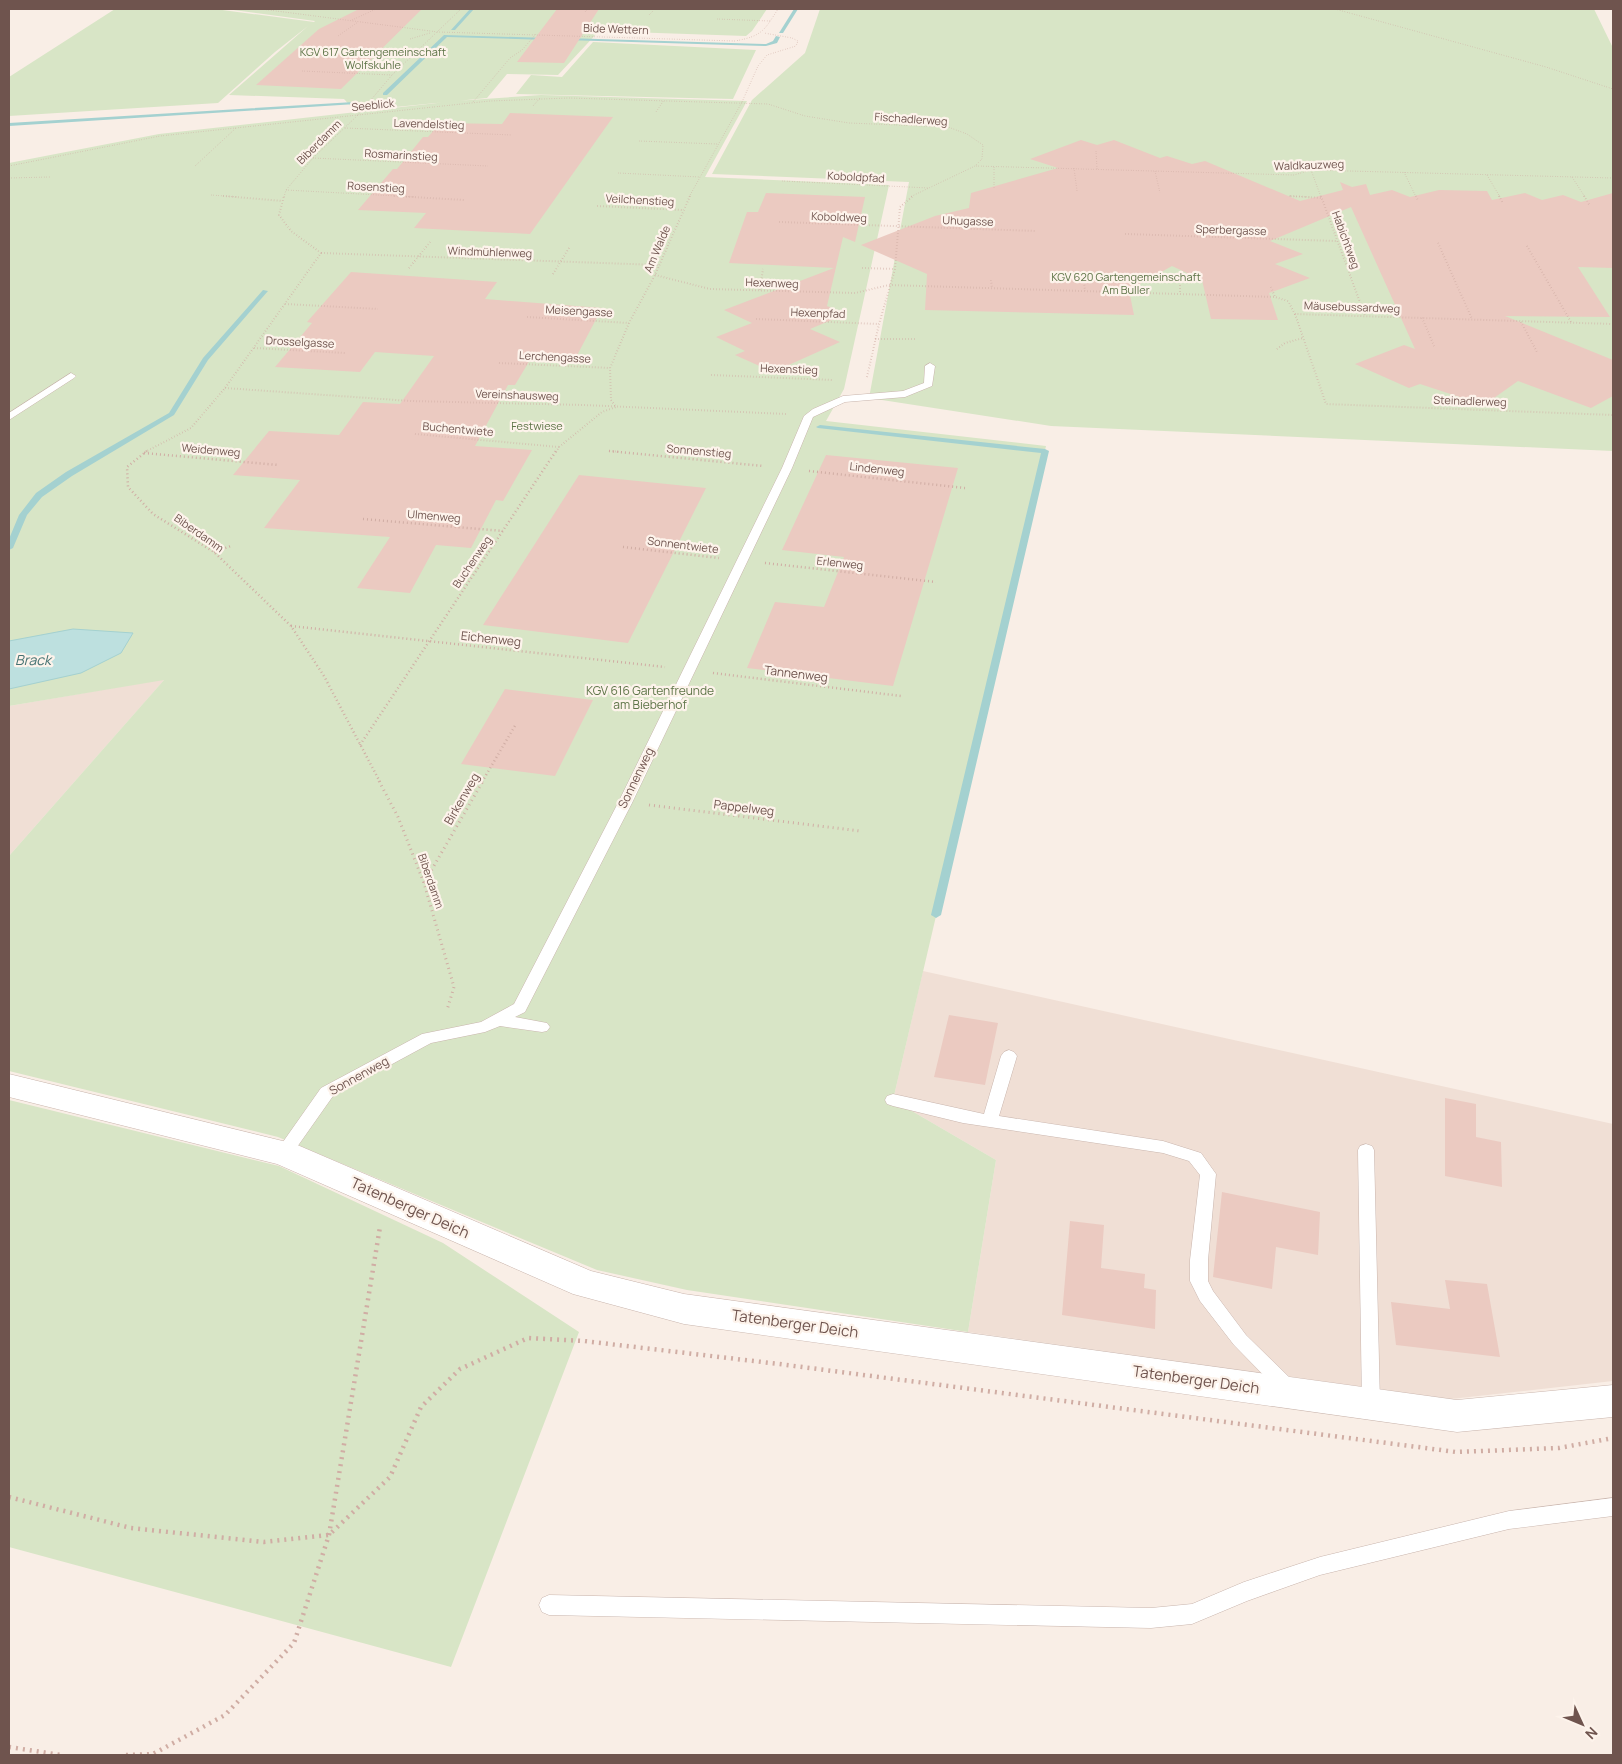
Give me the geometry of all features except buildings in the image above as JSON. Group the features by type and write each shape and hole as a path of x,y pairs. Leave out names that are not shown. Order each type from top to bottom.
{"street":[{"name":"Tatenberger Deich","path":"9,1086 284,1153 585,1284 684,1308 1457,1416 1613,1401"}],"lane":[{"path":"809,416 843,399 905,394 929,384 930,366"},
{"path":"9,417 71,376"},
{"name":"Sonnenweg","path":"284,1153 327,1092 427,1038 485,1027 520,1008 625,802 787,468 809,416"},
{"path":"498,1020 542,1027"},
{"path":"990,1121 1009,1056"},
{"path":"893,1100 963,1117 1164,1147 1195,1156 1208,1174 1199,1260 1199,1281 1206,1296 1240,1340 1292,1393"},
{"path":"1366,1150 1371,1404"},
{"path":"549,1605 1150,1618 1192,1614 1244,1592 1320,1566 1509,1520 1613,1508"}],"path":[{"path":"261,9 433,32"},
{"path":"351,20 376,9"},
{"name":"Biberdamm","path":"427,1038 445,1020 454,987 424,883 398,817 324,676 291,626 214,552 153,514 128,487 127,468 143,453 191,428 225,388 321,253 292,231 279,215 286,190 313,158 359,114 392,75 461,9"},
{"path":"585,12 588,9"},
{"path":"650,15 655,9"},
{"path":"764,33 778,9"},
{"path":"1335,9 1546,67 1613,89"},
{"path":"717,18 770,21"},
{"path":"338,36 358,21"},
{"path":"410,39 433,32"},
{"name":"Bide Wettern","path":"433,32 735,41 753,38 764,33"},
{"name":"Am Walde","path":"737,111 758,66 767,55 796,46 798,41 792,38 764,33"},
{"path":"473,102 484,92 510,58 528,44 536,34"},
{"path":"302,71 392,75"},
{"path":"533,106 540,98"},
{"name":"Seeblick","path":"9,166 110,144 473,102 540,98 742,102"},
{"path":"656,112 664,99"},
{"name":"Am Walde","path":"616,407 611,400 610,368 629,322 659,265 682,210 742,102"},
{"name":"Fischadlerweg","path":"742,102 768,104 806,116 849,122 948,128 967,134 983,145 982,159 975,166"},
{"path":"195,166 236,128"},
{"name":"Lavendelstieg","path":"346,128 512,135"},
{"path":"639,141 717,144"},
{"path":"1096,151 1097,169"},
{"name":"Rosmarinstieg","path":"313,158 488,166"},
{"path":"863,397 875,339 889,284 895,269 900,207 909,198 975,166"},
{"name":"Waldkauzweg","path":"975,166 1294,175 1311,170 1613,178"},
{"path":"994,167 994,189"},
{"path":"1191,167 1191,172"},
{"path":"1074,168 1077,191"},
{"name":"Habichtweg","path":"1311,170 1365,316"},
{"path":"1155,171 1160,193"},
{"path":"1404,172 1418,200"},
{"path":"618,173 700,177"},
{"path":"1487,175 1503,203"},
{"path":"9,178 50,177"},
{"path":"1572,177 1590,206"},
{"name":"Koboldpfad","path":"782,181 929,188"},
{"name":"Rosenstieg","path":"286,190 464,200"},
{"path":"211,195 282,202"},
{"path":"1289,196 1321,198"},
{"name":"Veilchenstieg","path":"597,206 682,210"},
{"name":"Koboldweg","path":"779,222 899,226"},
{"name":"Uhugasse","path":"899,226 1036,231"},
{"name":"Sperbergasse","path":"1125,234 1336,241"},
{"path":"409,268 431,241"},
{"path":"1438,243 1472,320"},
{"path":"1527,246 1571,323"},
{"path":"553,274 569,248"},
{"name":"Windmühlenweg","path":"321,253 560,263 659,265"},
{"path":"862,268 895,269"},
{"path":"760,290 764,269"},
{"name":"Hexenweg","path":"654,275 710,289 855,293 889,284"},
{"path":"991,280 992,288"},
{"path":"1084,282 1085,291"},
{"path":"889,284 1275,297 1271,287"},
{"path":"1180,285 1180,294"},
{"name":"Mäusebussardweg","path":"1275,297 1288,301 1295,314 1613,324"},
{"path":"285,304 378,309"},
{"path":"1276,349 1285,343 1303,338 1295,314"},
{"name":"Meisengasse","path":"527,317 629,322"},
{"path":"1422,318 1435,348"},
{"name":"Hexenpfad","path":"756,320 879,324"},
{"path":"1520,321 1537,352"},
{"name":"Steinadlerweg","path":"1303,338 1326,404 1613,415"},
{"path":"875,339 916,339"},
{"name":"Drosselgasse","path":"254,348 346,353"},
{"name":"Lerchengasse","path":"499,363 610,368"},
{"name":"Hexenstieg","path":"711,375 866,381"},
{"name":"Vereinshausweg","path":"225,388 411,400 809,416"},
{"name":"Buchenweg","path":"360,745 559,447 602,412 616,407"},
{"name":"Buchentwiete","path":"415,434 559,447"},
{"name":"Sonnenstieg","path":"609,451 787,468"},
{"name":"Weidenweg","path":"143,453 278,465"},
{"name":"Lindenweg","path":"787,468 965,488"},
{"name":"Ulmenweg","path":"363,519 503,531"},
{"path":"214,552 231,546"},
{"name":"Sonnentwiete","path":"623,547 742,560"},
{"name":"Erlenweg","path":"742,560 936,582"},
{"name":"Eichenweg","path":"291,626 689,670"},
{"name":"Tannenweg","path":"689,670 901,696"},
{"name":"Birkenweg","path":"424,883 516,724"},
{"name":"Pappelweg","path":"625,802 860,831"},
{"path":"126,1755 152,1754 225,1715 294,1642 329,1535 383,1196"},
{"path":"9,1496 131,1528 264,1542 329,1535 390,1477 421,1407 460,1369 528,1338 584,1341 778,1364 1456,1452 1559,1448 1613,1438"},
{"path":"9,1747 61,1755"}],"shaded area":[{"path":"165,679 9,856 9,706"},
{"path":"923,971 1613,1124 1613,1381 1451,1399 968,1332 996,1160 893,1100"}],"green space":[{"name":"KGV 617 Gartengemeinschaft Wolfskuhle","path":"115,9 215,9 314,22 226,9 767,9 752,31 746,36 599,31 558,75 507,74 487,98 355,111 344,99 229,95 308,26 275,52 218,103 9,116 9,77"},
{"name":"KGV 620 Gartengemeinschaft Am Buller","path":"820,9 1594,9 1613,48 1613,451 1051,426 869,398 909,182 712,174 752,100 805,53"},
{"path":"593,42 756,50 733,99 516,94 531,75 562,77"},
{"name":"KGV 616 Gartenfreunde am Bieberhof","path":"541,95 747,101 705,177 889,185 844,389 826,421 1046,446 893,1100 996,1160 968,1332 687,1290 597,1270 278,1137 9,1071 9,856 164,680 9,706 9,163 159,134 455,101"},
{"path":"9,1100 279,1166 443,1243 579,1332 451,1667 9,1547"}],"water":[{"name":"Brack","path":"73,629 133,633 121,653 81,673 9,689 9,641"}],"waterway":[{"path":"453,29 472,9"},
{"path":"781,32 796,9"},
{"path":"385,94 446,36 548,39"},
{"path":"565,39 766,45 775,42 778,37"},
{"path":"9,125 354,103"},
{"path":"9,548 23,515 39,495 69,474 172,414 205,359 265,291"},
{"path":"820,427 1045,451 936,915"}],"park label":[{"name":"Festwiese","path":"537,426"}]}
